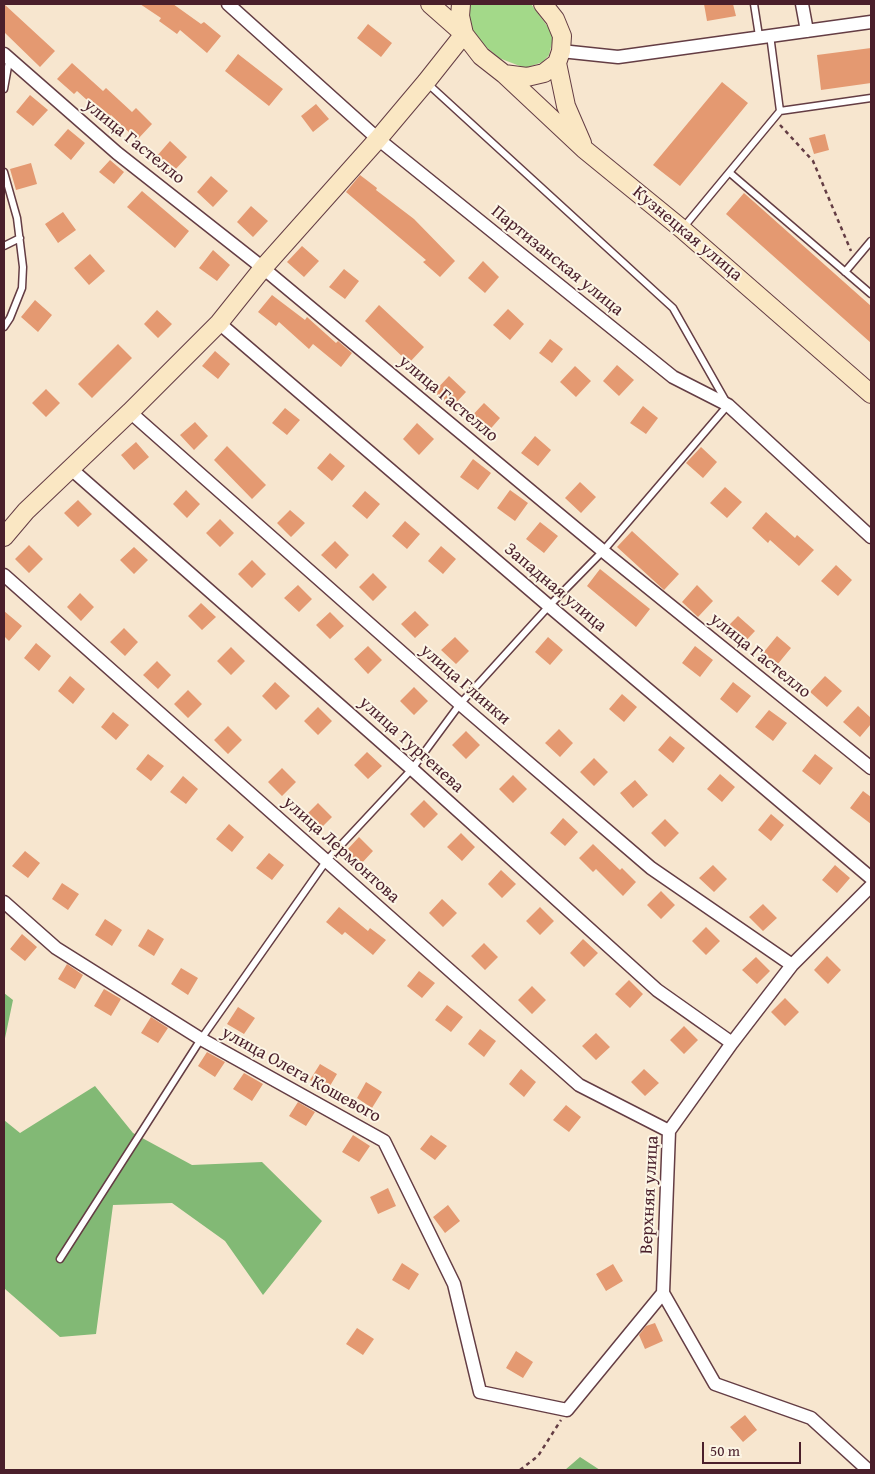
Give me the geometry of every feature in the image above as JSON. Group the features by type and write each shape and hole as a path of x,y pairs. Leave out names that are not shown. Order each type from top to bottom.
{"main road":[{"name":"Кузнецкая улица","path":"430,4 464,34 481,56 504,74 584,148 682,228 871,394"},
{"path":"4,537 26,511 130,412 219,323 263,268 378,140 464,34 460,16 461,4"},
{"path":"543,4 555,19 562,36 559,57 566,106 584,148"},
{"path":"504,74 527,77 544,73 559,57"}],"street":[{"name":"Партизанская улица","path":"228,4 378,140 673,377 728,405 871,537"},
{"path":"802,4 807,30"},
{"path":"559,57 618,57 871,22"},
{"name":"улица Гастелло","path":"6,57 117,152 263,268 603,551 871,768"},
{"name":"Западная улица","path":"219,323 549,606 871,878"},
{"name":"улица Глинки","path":"130,412 460,704 651,868 792,965"},
{"name":"улица Тургенева","path":"70,468 412,769 657,990 732,1043"},
{"name":"улица Лермонтова","path":"4,575 327,860 579,1086 669,1131"},
{"name":"Верхняя улица","path":"663,1293 669,1131 732,1043 792,965 871,886"},
{"name":"улица Олега Кошевого","path":"4,902 56,948 201,1039 384,1141 454,1284 480,1392 567,1410"},
{"path":"567,1410 663,1293 715,1384 811,1418 868,1470"}],"lane":[{"path":"754,4 765,36 780,111"},
{"path":"4,89 6,57"},
{"path":"60,1259 201,1039 327,860 412,769 460,704 549,606 603,551 728,405 672,308 426,82"},
{"path":"682,228 780,111 871,98"},
{"path":"4,172 17,218 23,267 22,288 10,318 4,327"},
{"path":"730,173 871,294"},
{"path":"4,246 20,238"},
{"path":"845,272 871,241"}],"path":[{"path":"774,118 813,161 855,260"},
{"path":"520,1470 538,1456 567,1410"}],"green space":[{"path":"470,4 531,4 551,31 553,39 549,55 543,62 525,68 499,58 484,45 472,29 468,11"},
{"path":"4,993 13,1000 4,1043"},
{"path":"95,1086 133,1133 192,1165 262,1162 322,1221 263,1295 225,1241 172,1203 113,1205 96,1334 60,1337 5,1289 4,1292 4,1120 20,1133"},
{"path":"580,1457 600,1470 565,1470"}],"building":[{"path":"4,4 55,51 40,67 4,32"},
{"path":"140,4 173,4 201,24 204,22 221,36 207,53 180,30 177,34 159,21 161,18"},
{"path":"704,4 733,4 736,16 707,21"},
{"path":"368,24 392,43 381,57 357,38"},
{"path":"871,48 871,83 821,90 817,55"},
{"path":"238,54 283,89 269,106 225,71"},
{"path":"72,63 103,91 106,88 132,112 136,108 152,124 137,140 111,115 108,119 77,91 74,94 57,79"},
{"path":"722,82 748,103 680,186 653,165"},
{"path":"30,95 48,110 33,126 16,112"},
{"path":"316,104 329,119 313,132 301,116"},
{"path":"68,129 85,143 71,160 54,145"},
{"path":"825,134 829,150 814,154 809,138"},
{"path":"170,141 187,157 172,173 156,157"},
{"path":"110,160 124,172 114,184 99,172"},
{"path":"31,163 37,184 16,190 10,169"},
{"path":"360,175 377,188 376,190 414,219 455,261 440,277 423,262 426,260 346,192"},
{"path":"211,176 228,191 213,207 197,192"},
{"path":"142,191 189,231 175,248 127,207"},
{"path":"744,193 871,306 871,343 726,214"},
{"path":"251,206 268,221 253,237 237,222"},
{"path":"63,212 76,230 58,243 45,224"},
{"path":"302,246 319,261 304,277 287,262"},
{"path":"213,250 230,265 217,281 199,268"},
{"path":"90,254 105,271 89,285 74,268"},
{"path":"483,261 499,277 485,293 468,278"},
{"path":"344,269 359,281 345,299 329,287"},
{"path":"272,295 305,320 307,317 336,343 338,341 352,353 341,367 313,344 309,349 279,322 276,326 258,312"},
{"path":"35,300 52,315 38,332 21,317"},
{"path":"379,305 424,347 409,363 365,321"},
{"path":"508,309 524,324 510,340 493,325"},
{"path":"157,310 172,324 158,338 144,324"},
{"path":"550,339 563,349 552,363 539,353"},
{"path":"118,344 132,358 92,398 78,384"},
{"path":"215,351 230,364 218,379 202,366"},
{"path":"617,365 634,380 619,396 603,381"},
{"path":"575,366 591,381 576,397 560,382"},
{"path":"449,376 466,392 451,408 434,392"},
{"path":"46,389 60,403 46,417 32,403"},
{"path":"484,403 500,418 486,434 469,419"},
{"path":"643,406 658,418 646,434 630,423"},
{"path":"285,408 300,420 287,435 272,423"},
{"path":"195,422 208,436 194,450 180,435"},
{"path":"417,423 434,439 419,455 403,439"},
{"path":"535,436 551,450 538,466 521,453"},
{"path":"136,442 149,457 134,470 121,455"},
{"path":"227,446 266,485 252,499 214,460"},
{"path":"701,447 717,462 703,478 686,463"},
{"path":"330,453 345,466 332,481 317,468"},
{"path":"473,459 491,473 478,490 460,477"},
{"path":"580,482 596,497 581,513 565,498"},
{"path":"725,487 742,502 727,518 710,503"},
{"path":"186,490 200,504 187,518 173,504"},
{"path":"510,490 528,503 515,521 497,508"},
{"path":"365,491 380,504 367,519 352,506"},
{"path":"78,500 92,514 78,527 64,513"},
{"path":"290,510 305,523 291,537 277,523"},
{"path":"766,512 795,538 797,535 814,550 799,566 770,540 768,543 752,528"},
{"path":"220,519 234,533 220,547 206,533"},
{"path":"405,521 420,534 407,549 392,536"},
{"path":"540,522 558,536 544,553 526,539"},
{"path":"632,531 679,574 664,590 617,547"},
{"path":"335,541 349,555 336,569 321,555"},
{"path":"29,545 43,559 29,573 15,559"},
{"path":"441,546 456,559 443,574 428,561"},
{"path":"134,547 148,560 134,574 120,560"},
{"path":"252,560 266,574 252,588 238,574"},
{"path":"836,565 852,580 838,596 821,581"},
{"path":"600,569 650,609 636,627 587,586"},
{"path":"373,573 387,587 373,601 359,587"},
{"path":"298,585 312,599 299,612 284,598"},
{"path":"697,585 713,601 698,617 682,602"},
{"path":"80,593 94,607 81,621 67,607"},
{"path":"201,603 216,617 202,630 188,616"},
{"path":"4,611 22,626 9,641 4,636"},
{"path":"415,611 429,625 415,638 401,624"},
{"path":"330,612 344,626 330,639 316,625"},
{"path":"738,616 755,631 740,647 723,631"},
{"path":"124,628 138,642 125,656 110,642"},
{"path":"777,636 791,648 777,665 763,653"},
{"path":"455,637 469,651 456,664 441,650"},
{"path":"548,637 563,650 550,665 535,652"},
{"path":"36,643 51,656 39,671 24,658"},
{"path":"368,646 382,660 368,674 354,659"},
{"path":"695,646 713,660 700,677 682,663"},
{"path":"231,647 245,661 231,675 217,661"},
{"path":"157,661 171,675 158,689 143,675"},
{"path":"70,676 85,689 73,704 58,691"},
{"path":"825,676 842,691 827,707 810,692"},
{"path":"275,682 290,696 276,710 262,696"},
{"path":"733,682 751,696 737,713 720,699"},
{"path":"414,687 428,701 414,715 400,701"},
{"path":"188,690 202,704 188,718 174,704"},
{"path":"622,694 637,707 624,722 609,709"},
{"path":"858,706 871,718 871,724 860,737 843,722"},
{"path":"318,707 332,721 318,735 304,721"},
{"path":"769,710 787,723 773,741 755,727"},
{"path":"113,712 129,725 116,740 101,727"},
{"path":"228,726 242,740 228,754 214,740"},
{"path":"559,729 573,743 560,757 545,743"},
{"path":"466,731 480,745 466,759 452,745"},
{"path":"670,736 685,748 673,763 658,750"},
{"path":"367,752 382,766 368,779 354,765"},
{"path":"148,754 164,766 151,781 136,769"},
{"path":"815,754 833,768 820,785 802,771"},
{"path":"594,758 608,772 594,786 580,772"},
{"path":"282,768 296,782 282,796 268,782"},
{"path":"720,774 735,787 722,802 707,789"},
{"path":"513,775 527,789 513,803 499,789"},
{"path":"183,776 198,789 186,804 170,792"},
{"path":"635,780 648,795 633,808 620,793"},
{"path":"863,791 871,797 871,824 850,808"},
{"path":"424,800 438,814 424,828 410,814"},
{"path":"318,803 332,817 318,831 304,817"},
{"path":"771,814 784,825 771,841 758,830"},
{"path":"563,818 578,832 565,846 550,833"},
{"path":"665,819 679,833 665,847 651,833"},
{"path":"229,824 244,837 232,852 216,839"},
{"path":"461,833 475,847 462,861 447,847"},
{"path":"359,837 373,851 360,865 346,851"},
{"path":"593,844 620,870 622,868 636,882 623,896 596,869 593,872 579,858"},
{"path":"25,851 40,863 28,878 12,866"},
{"path":"269,853 284,865 272,880 256,868"},
{"path":"713,865 727,879 714,892 699,878"},
{"path":"835,865 850,878 837,893 822,880"},
{"path":"501,870 516,884 502,898 488,884"},
{"path":"62,883 79,894 68,910 52,899"},
{"path":"661,891 675,905 661,919 647,905"},
{"path":"442,899 457,913 443,927 429,913"},
{"path":"763,904 777,918 763,931 749,917"},
{"path":"339,907 368,931 370,928 386,940 373,955 345,932 342,935 326,922"},
{"path":"540,907 554,921 540,935 526,921"},
{"path":"105,919 122,930 112,946 95,935"},
{"path":"706,927 720,941 706,955 692,941"},
{"path":"148,929 164,939 154,956 138,946"},
{"path":"22,934 37,947 25,961 10,949"},
{"path":"583,939 598,953 584,967 570,953"},
{"path":"484,943 498,957 485,970 471,956"},
{"path":"827,956 841,970 828,984 814,970"},
{"path":"756,957 770,971 757,984 742,970"},
{"path":"67,964 83,975 75,989 58,979"},
{"path":"181,968 198,978 188,995 171,984"},
{"path":"419,971 435,983 422,998 407,986"},
{"path":"629,980 643,994 630,1008 615,994"},
{"path":"532,986 546,1000 532,1014 518,1000"},
{"path":"104,989 121,999 111,1016 94,1006"},
{"path":"785,998 799,1012 785,1026 771,1012"},
{"path":"447,1005 463,1017 451,1032 435,1020"},
{"path":"238,1007 255,1018 244,1034 227,1024"},
{"path":"151,1017 168,1028 158,1043 141,1033"},
{"path":"684,1026 698,1040 684,1054 670,1040"},
{"path":"480,1029 496,1041 484,1057 468,1044"},
{"path":"596,1033 610,1047 596,1060 582,1046"},
{"path":"207,1052 225,1062 215,1077 198,1066"},
{"path":"320,1064 337,1074 327,1091 310,1080"},
{"path":"521,1069 536,1082 524,1097 509,1084"},
{"path":"644,1069 659,1083 645,1096 631,1082"},
{"path":"244,1073 263,1084 252,1101 233,1089"},
{"path":"366,1082 382,1092 372,1108 357,1098"},
{"path":"298,1102 315,1112 306,1126 289,1116"},
{"path":"566,1105 581,1117 569,1132 553,1120"},
{"path":"353,1135 370,1146 359,1162 342,1152"},
{"path":"431,1135 447,1146 435,1160 420,1149"},
{"path":"388,1188 396,1206 378,1214 370,1197"},
{"path":"448,1205 460,1221 445,1233 433,1217"},
{"path":"402,1263 419,1274 409,1290 392,1280"},
{"path":"613,1264 623,1281 606,1291 596,1274"},
{"path":"655,1323 663,1341 645,1349 639,1335 646,1326"},
{"path":"357,1328 374,1339 363,1355 346,1344"},
{"path":"516,1351 533,1362 523,1378 506,1368"},
{"path":"745,1415 757,1430 743,1442 730,1427"}]}
